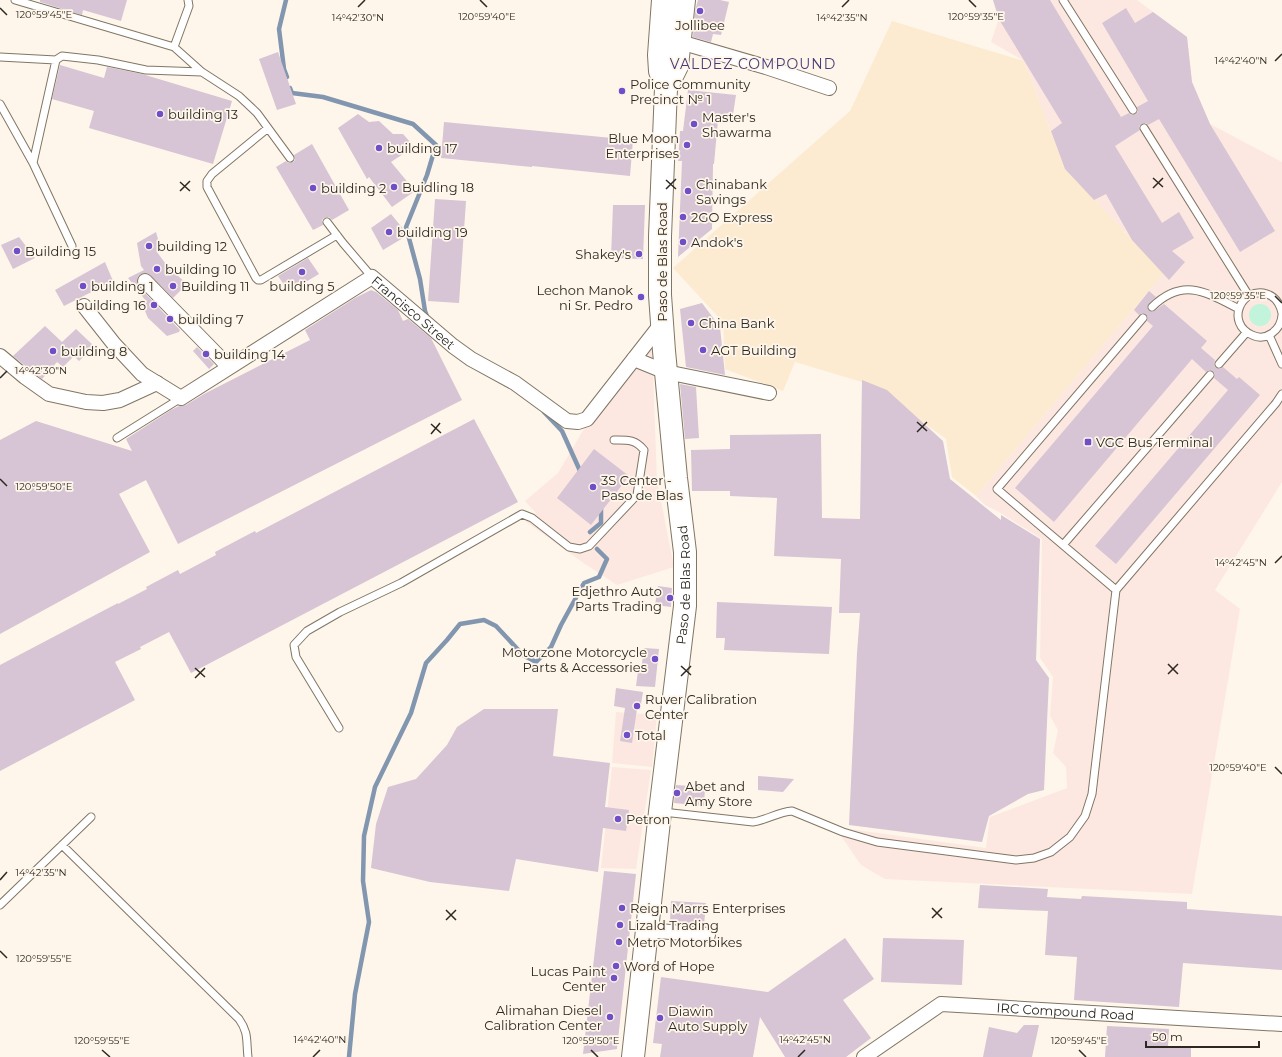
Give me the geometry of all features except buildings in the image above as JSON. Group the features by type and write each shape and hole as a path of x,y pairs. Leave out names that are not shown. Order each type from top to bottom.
{"main road":[{"name":"Paso de Blas Road","path":"633,1057 646,930 684,606 685,552 666,372 659,272 666,88 660,71 663,0"},
{"name":"Paso de Blas Road","path":"666,88 678,66 684,0"}],"street":[{"path":"680,42 766,67 829,88"},
{"name":"Francisco Street","path":"181,398 372,276 453,346 472,359 515,383 567,420 578,422 587,419 662,323"},
{"path":"145,281 229,367"},
{"path":"84,306 114,344 142,374 181,398"},
{"path":"0,356 25,377 49,394 86,402 103,403 120,400 157,384"},
{"path":"634,359 666,372 769,393"},
{"path":"646,930 708,936"},
{"name":"IRC Compound Road","path":"864,1057 941,1004 1282,1024"}],"lane":[{"path":"15,0 174,47 202,72 239,96 257,113 290,158"},
{"path":"174,47 189,6 188,0"},
{"path":"1063,0 1133,110"},
{"path":"0,57 56,60 62,56 98,60 146,70 202,72"},
{"path":"33,163 56,60"},
{"path":"0,104 33,163 72,246"},
{"path":"268,128 212,174 207,181 207,187 256,278 261,280 337,235"},
{"path":"1144,128 1249,296"},
{"path":"327,222 372,276"},
{"path":"1152,307 1161,298 1172,292 1185,289 1211,295 1239,309"},
{"path":"1256,293 1270,295 1280,306 1282,320 1279,326 1270,335 1262,337 1254,336 1246,333 1242,328 1238,316 1239,309 1242,301 1249,296 1256,293"},
{"path":"1116,590 997,489 1143,318"},
{"path":"1219,364 1246,333"},
{"path":"1270,335 1282,364"},
{"path":"1063,545 1210,375"},
{"path":"660,812 753,822 762,821 783,812 792,811 842,832 877,842 1016,860 1034,858 1051,852 1070,837 1085,816 1092,794 1116,590 1276,403 1282,394"},
{"name":"Francisco Street","path":"117,438 181,398"},
{"path":"339,728 296,657 294,645 303,635 307,631 340,612 401,583 522,514 532,518 569,547 580,549 589,546 637,495 644,450 639,444 630,440 614,440"},
{"path":"0,905 91,817"},
{"path":"62,844 239,1019 247,1036 248,1057"}],"shaded area":[{"path":"993,0 1137,0 1187,37 1192,82 1210,124 1282,162 1282,482 1215,590 1240,609 1192,894 885,879 861,865 841,836 842,828 986,848 990,817 1067,788 1066,767 1053,753 1058,730 1050,716 1053,677 1040,658 1042,539 985,505 976,496 1164,273 1065,169 1024,61 991,42 998,21"},
{"path":"892,21 1024,61 1065,169 1164,273 976,496 952,477 946,439 872,385 795,362 783,391 725,369 723,322 673,268 850,111"},
{"path":"652,345 657,480 674,567 617,585 525,521 536,513 525,501 558,473 588,422"},
{"path":"616,712 657,715 652,767 612,763"},
{"path":"612,767 651,770 636,869 601,868"}],"green space":[{"path":"1260,304 1268,307 1271,315 1268,323 1260,326 1252,323 1249,315 1252,307"}],"waterway":[{"path":"286,0 279,29 284,69 287,77"},
{"path":"290,88 292,93 323,97 413,124 436,145 427,175 406,227 420,279 425,311 428,319"},
{"path":"544,412 562,431 581,473"},
{"path":"590,532 601,523 601,507"},
{"path":"349,1057 355,994 369,922 363,881 364,836 375,787 411,713 426,663 460,624 484,620 496,626 523,655 536,662 551,647 584,583 599,577 607,559 597,549"}],"place":[{"name":"Jollibee","path":"700,11"},
{"name":"Police Community Precinct № 1","path":"622,91"},
{"name":"building 13","path":"160,114"},
{"name":"Master's Shawarma","path":"694,124"},
{"name":"Blue Moon Enterprises","path":"687,145"},
{"name":"building 17","path":"379,148"},
{"name":"Buidling 18","path":"394,187"},
{"name":"building 2","path":"313,188"},
{"name":"Chinabank Savings","path":"688,191"},
{"name":"2GO Express","path":"683,217"},
{"name":"building 19","path":"389,232"},
{"name":"Andok's","path":"683,242"},
{"name":"building 12","path":"149,246"},
{"name":"Building 15","path":"17,251"},
{"name":"Shakey's","path":"639,254"},
{"name":"building 10","path":"157,269"},
{"name":"building 5","path":"302,272"},
{"name":"building 1","path":"83,286"},
{"name":"Building 11","path":"173,286"},
{"name":"Lechon Manok ni Sr. Pedro","path":"641,297"},
{"name":"building 16","path":"154,305"},
{"name":"building 7","path":"170,319"},
{"name":"China Bank","path":"691,323"},
{"name":"AGT Building","path":"703,350"},
{"name":"building 8","path":"53,351"},
{"name":"building 14","path":"206,354"},
{"name":"VGC Bus Terminal","path":"1088,442"},
{"name":"3S Center - Paso de Blas","path":"593,487"},
{"name":"Edjethro Auto Parts Trading","path":"670,598"},
{"name":"Motorzone Motorcycle Parts & Accessories","path":"655,659"},
{"name":"Ruver Calibration Center","path":"637,706"},
{"name":"Total","path":"627,735"},
{"name":"Abet and Amy Store","path":"677,793"},
{"name":"Petron","path":"618,819"},
{"name":"Reign Marrs Enterprises","path":"622,908"},
{"name":"Lizald Trading","path":"620,925"},
{"name":"Metro Motorbikes","path":"619,942"},
{"name":"Word of Hope","path":"616,966"},
{"name":"Lucas Paint Center","path":"614,978"},
{"name":"Alimahan Diesel Calibration Center","path":"610,1017"},
{"name":"Diawin Auto Supply","path":"660,1018"}],"district":[{"name":"VALDEZ COMPOUND","path":"753,64"}]}
